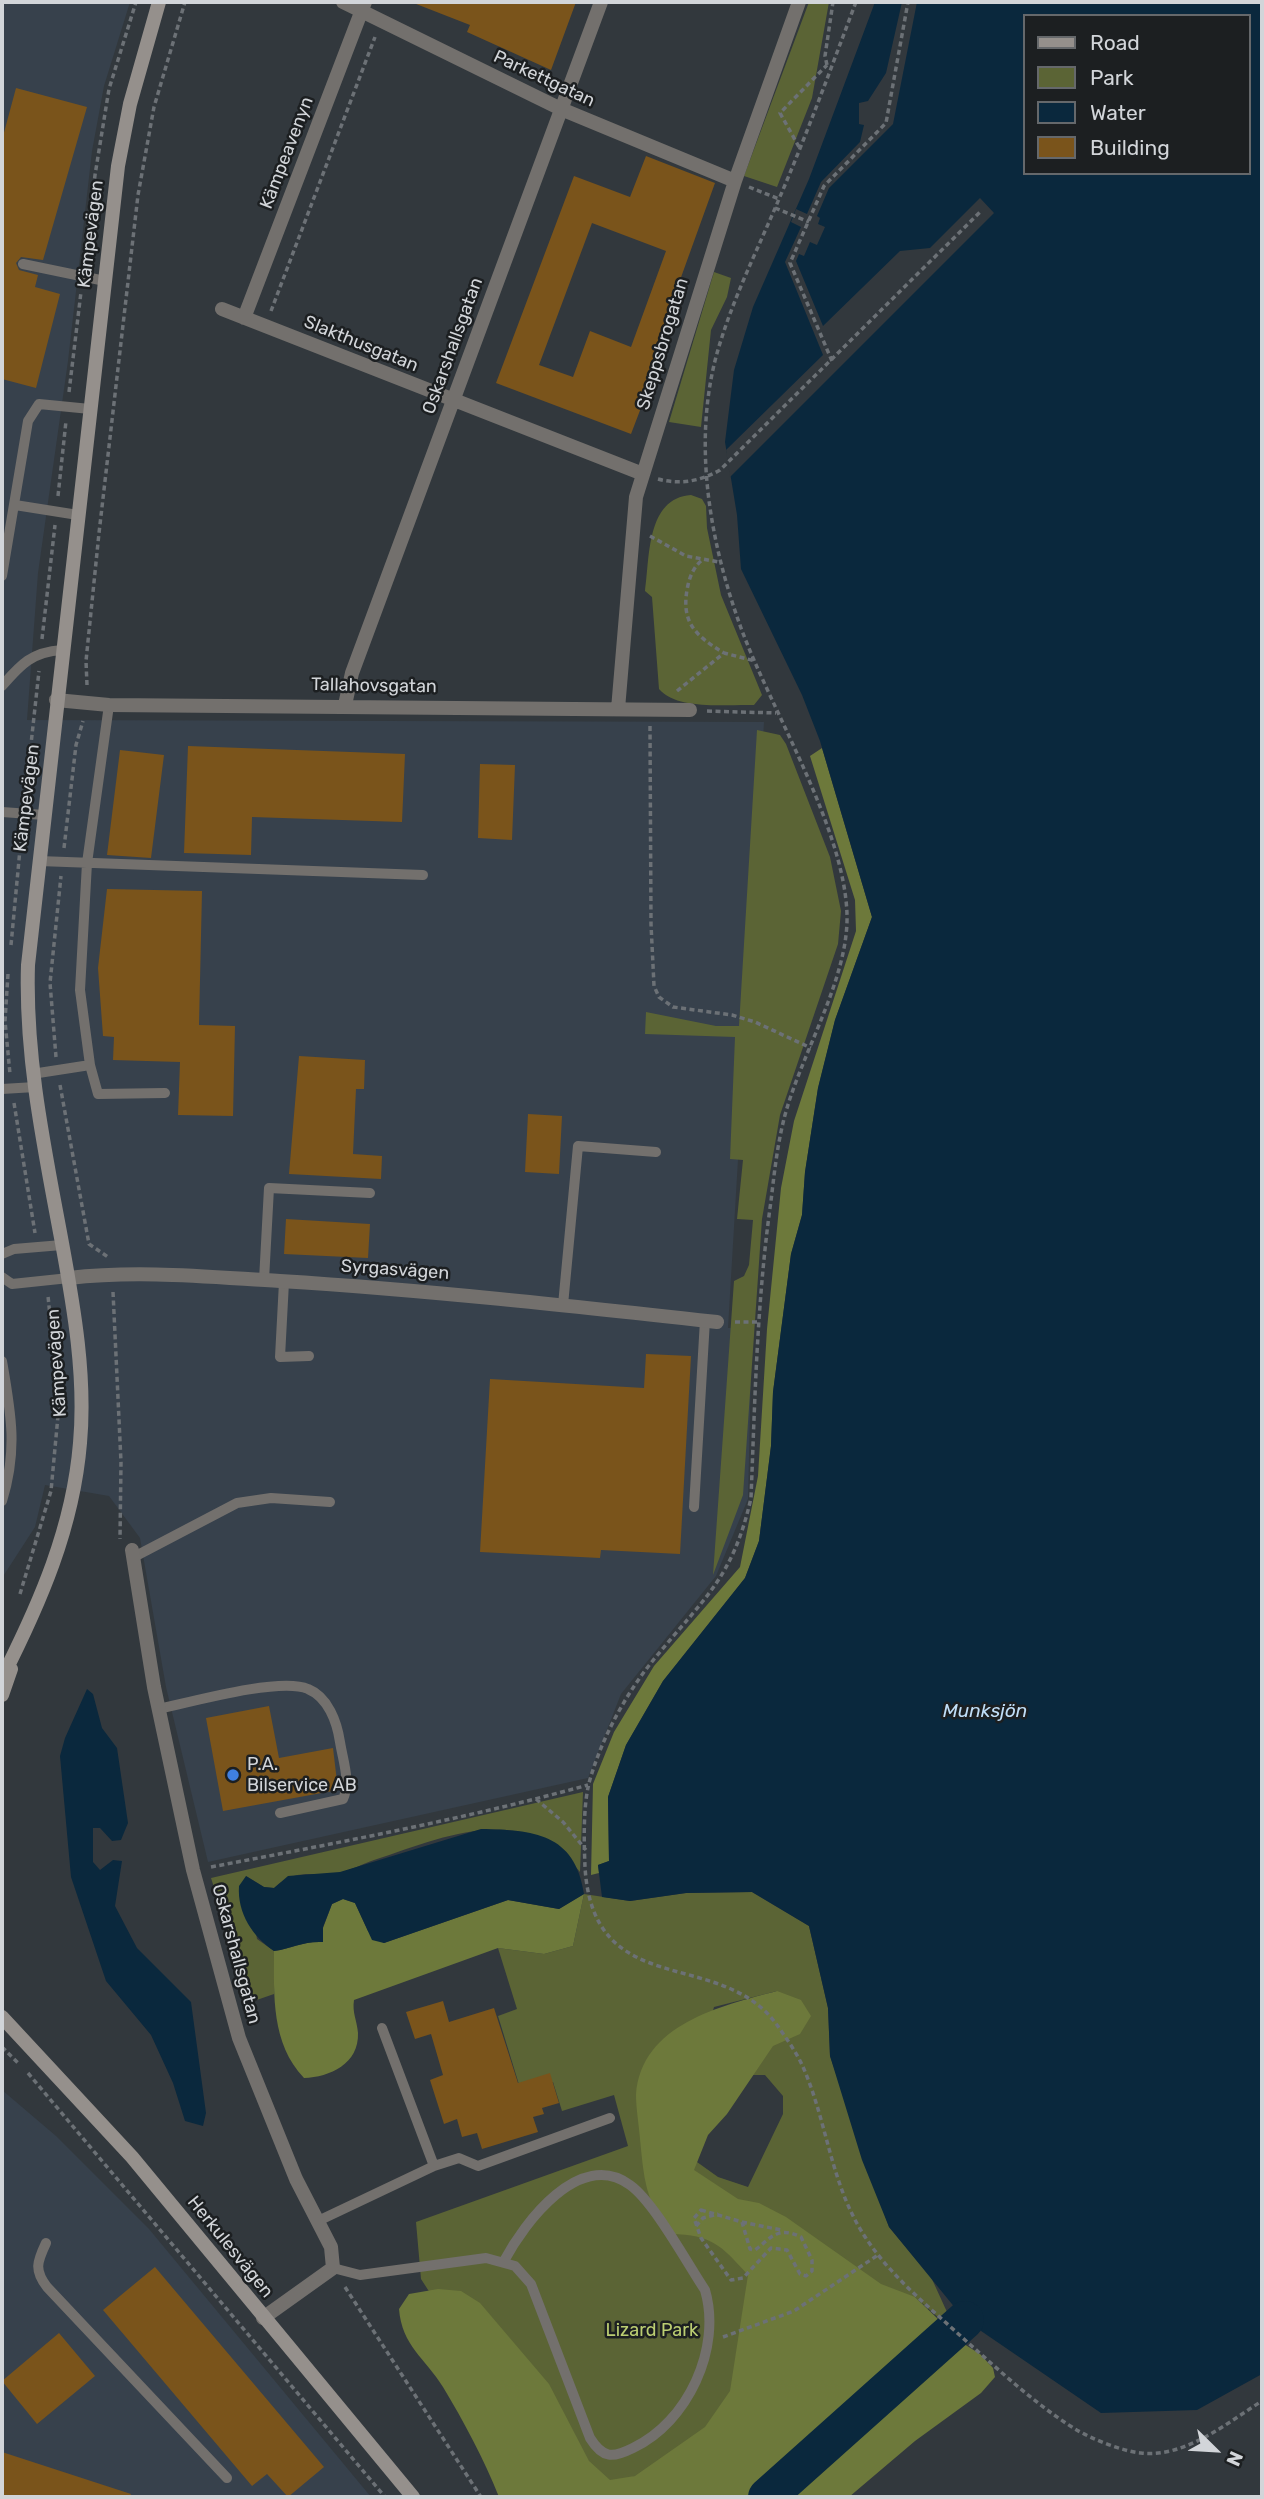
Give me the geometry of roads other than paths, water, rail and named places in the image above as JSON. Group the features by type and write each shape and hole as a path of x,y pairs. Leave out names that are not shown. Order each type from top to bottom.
{"main road":[{"name":"Kämpevägen","path":"2,1678 50,1576 61,1540 80,1442 79,1348 34,1081 27,1015 28,965 118,166 130,104 159,2"},
{"name":"Kämpevägen","path":"2,1695 23,1635"},
{"name":"Herkulesvägen","path":"2,2008 7,2021 132,2157 263,2319 413,2497"}],"street":[{"name":"Parkettgatan","path":"343,2 364,6 381,21 561,109 734,181"},
{"name":"Oskarshallsgatan","path":"345,705 352,673 601,2"},
{"name":"Skeppsbrogatan","path":"618,709 636,497 734,181 799,2"},
{"name":"Kämpeavenyn","path":"244,318 364,6"},
{"name":"Slakthusgatan","path":"222,309 643,474"},
{"name":"Tallahovsgatan","path":"56,700 109,705 691,710"},
{"name":"Syrgasvägen","path":"69,1278 110,1273 421,1289 711,1321"},
{"name":"Oskarshallsgatan","path":"132,1554 159,1709 193,1870 239,2038 296,2179 331,2247 333,2268"},
{"path":"263,2319 333,2268"}],"lane":[{"path":"23,264 105,281"},
{"path":"2,576 28,421 39,404 90,409"},
{"path":"15,505 78,515"},
{"path":"2,686 18,668 41,652 62,650"},
{"path":"109,705 87,863 80,990 90,1065 98,1094 165,1093"},
{"path":"2,812 44,815"},
{"path":"39,861 423,875"},
{"path":"2,1089 90,1065"},
{"path":"563,1305 578,1146 656,1152"},
{"path":"264,1280 269,1188 370,1193"},
{"path":"2,1254 14,1249 62,1245"},
{"path":"2,1277 12,1284 69,1278"},
{"path":"284,1282 280,1357 309,1356"},
{"path":"694,1507 711,1321"},
{"path":"2,1361 13,1426 9,1480 2,1501"},
{"path":"132,1554 237,1503 271,1498 330,1502"},
{"path":"159,1709 256,1689 292,1685 309,1689 324,1702 337,1725 348,1788 343,1800 281,1813"},
{"path":"382,2028 433,2166"},
{"path":"318,2221 433,2166 459,2158 478,2166 610,2118"},
{"path":"333,2268 360,2276 486,2258 515,2266 531,2284 590,2438 598,2451 616,2457 642,2445 665,2428 695,2382 707,2342 709,2304 705,2290 640,2193 619,2178 604,2174 560,2191 533,2214 504,2261"},
{"path":"46,2243 37,2263 37,2275 226,2478"}],"water":[{"name":"Munksjön","path":"875,2 1262,2 1262,2374 1197,2410 1101,2413 965,2320 889,2227 862,2160 830,2056 828,2008 809,1926 752,1892 686,1893 630,1901 602,1897 598,1865 609,1861 608,1797 626,1745 663,1681 745,1578 759,1541 771,1446 773,1392 791,1254 802,1215 805,1172 818,1088 835,1020 872,917 820,741 802,695 741,569 737,515 725,442 734,370 753,307 809,179"},
{"path":"87,1689 93,1694 102,1728 117,1748 128,1823 121,1840 112,1841 100,1828 93,1828 93,1862 100,1870 113,1860 122,1861 115,1906 137,1948 191,2002 206,2113 203,2126 185,2121 173,2083 151,2035 106,1981 71,1877 60,1756"},
{"path":"481,1829 518,1831 549,1839 571,1858 584,1894 559,1909 508,1900 384,1943 372,1940 355,1903 343,1899 332,1904 323,1927 323,1942 274,1951 259,1939 244,1915 239,1886 246,1876 264,1887 274,1888 288,1876 340,1872"}],"waterway":[{"path":"767,2497 965,2320"}],"place":[{"name":"P.A. Bilservice AB","path":"233,1775"}],"park label":[{"name":"Lizard Park","path":"652,2331"}]}
